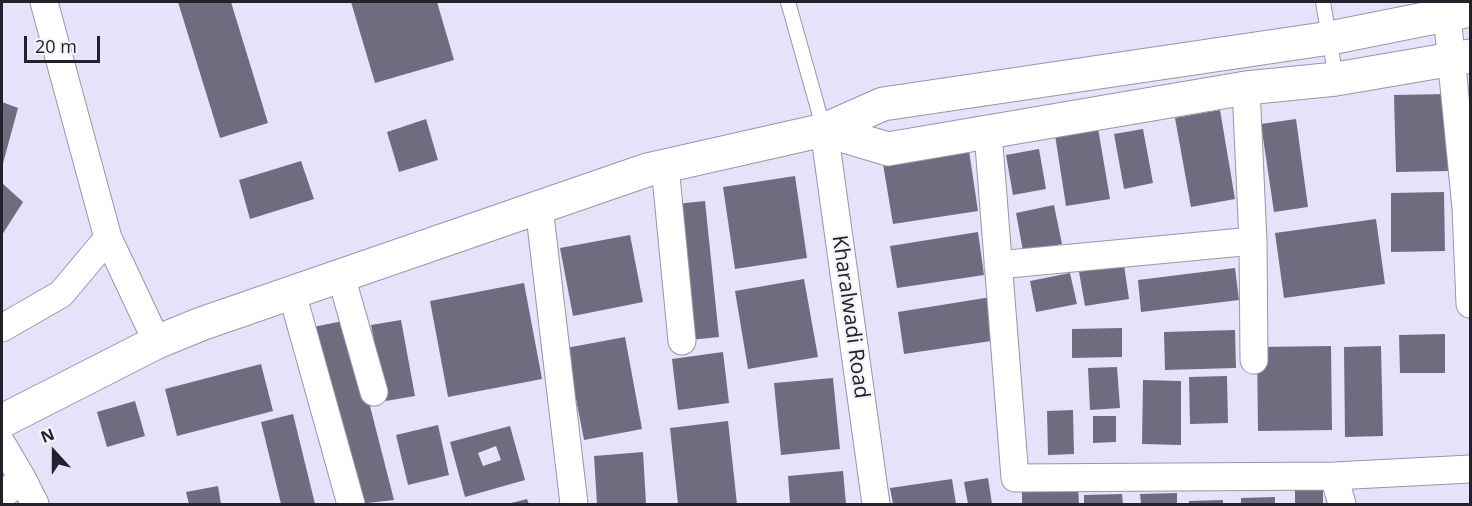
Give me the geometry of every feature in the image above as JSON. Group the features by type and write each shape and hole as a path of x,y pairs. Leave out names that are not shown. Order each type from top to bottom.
{"street":[{"path":"44,2 108,238 157,342"},
{"path":"2,421 157,342 292,293 665,166 824,130 883,104 1330,38 1459,13 1470,304"},
{"path":"824,130 888,149 1246,88 1336,79 1462,58"},
{"path":"1246,88 1253,241 1254,360"},
{"name":"Kharalwadi Road","path":"824,130 876,504"},
{"path":"988,132 1015,478 1334,476 1470,469"},
{"path":"665,166 682,341"},
{"path":"539,207 574,504"},
{"path":"2,328 61,294 108,238"},
{"path":"998,266 1253,241"},
{"path":"341,276 374,392"},
{"path":"292,293 351,504"},
{"path":"2,444 35,504"},
{"path":"1334,476 1342,504"},
{"path":"2,496 22,478"}],"lane":[{"path":"788,2 824,130"},
{"path":"1323,2 1336,79"}],"building":[{"path":"178,2 231,2 268,123 220,138"},
{"path":"351,2 437,2 454,60 375,83"},
{"path":"1447,94 1449,171 1396,172 1394,95"},
{"path":"2,102 18,108 2,167"},
{"path":"1220,110 1235,199 1191,207 1175,118"},
{"path":"426,119 438,160 399,172 387,132"},
{"path":"1296,119 1308,207 1274,212 1261,124"},
{"path":"1098,128 1110,199 1066,206 1055,135"},
{"path":"1143,129 1153,183 1124,189 1114,134"},
{"path":"1039,149 1046,189 1013,195 1006,155"},
{"path":"969,151 978,211 893,224 883,164"},
{"path":"301,161 314,199 250,219 239,180"},
{"path":"795,176 807,258 735,269 723,187"},
{"path":"2,183 23,202 2,235"},
{"path":"1444,192 1445,251 1391,252 1391,193"},
{"path":"705,201 719,337 690,340 676,204"},
{"path":"1054,205 1062,244 1023,251 1016,213"},
{"path":"1376,219 1385,284 1284,298 1275,233"},
{"path":"978,232 984,275 897,288 890,246"},
{"path":"630,235 643,302 573,316 560,248"},
{"path":"1124,265 1129,299 1085,306 1079,272"},
{"path":"1235,268 1239,300 1141,312 1138,280"},
{"path":"1070,273 1077,304 1036,312 1030,281"},
{"path":"804,279 818,357 748,369 735,291"},
{"path":"524,283 542,379 448,397 430,301"},
{"path":"991,297 998,340 904,354 898,312"},
{"path":"348,320 394,500 358,504 313,327"},
{"path":"401,320 415,396 386,401 371,325"},
{"path":"1122,328 1122,357 1072,358 1072,329"},
{"path":"1235,330 1236,368 1165,370 1164,332"},
{"path":"1445,334 1445,373 1400,373 1399,335"},
{"path":"625,337 642,429 584,440 566,348"},
{"path":"1331,346 1332,430 1258,431 1257,347"},
{"path":"1381,346 1383,436 1345,437 1344,347"},
{"path":"723,352 729,403 678,410 672,359"},
{"path":"261,364 273,411 177,436 165,389"},
{"path":"1117,367 1120,408 1090,410 1088,368"},
{"path":"1227,376 1228,423 1190,424 1189,377"},
{"path":"833,378 840,449 781,455 774,383"},
{"path":"1143,380 1181,381 1181,445 1142,444"},
{"path":"135,401 145,436 107,447 97,412"},
{"path":"1073,410 1074,454 1048,455 1047,411"},
{"path":"293,414 315,504 281,504 261,422"},
{"path":"1093,416 1116,416 1116,442 1093,443"},
{"path":"728,421 737,504 678,504 670,428"},
{"path":"438,425 449,475 408,485 396,435"},
{"path":"510,426 525,480 465,497 450,442","holes":["496,446 501,460 483,466 478,453"]},
{"path":"643,452 646,504 597,504 594,456"},
{"path":"843,471 846,504 790,504 788,476"},
{"path":"988,478 992,504 968,504 964,482"},
{"path":"952,479 956,504 893,504 890,488"},
{"path":"1295,483 1323,483 1323,504 1295,504"},
{"path":"218,486 221,504 189,504 186,492"},
{"path":"1078,486 1079,504 1022,504 1022,487"},
{"path":"1177,493 1177,504 1141,504 1140,494"},
{"path":"1122,494 1123,504 1084,504 1084,495"},
{"path":"1275,497 1275,504 1241,504 1241,498"},
{"path":"527,499 529,504 507,504"},
{"path":"1223,500 1223,504 1189,504 1189,501"}]}
